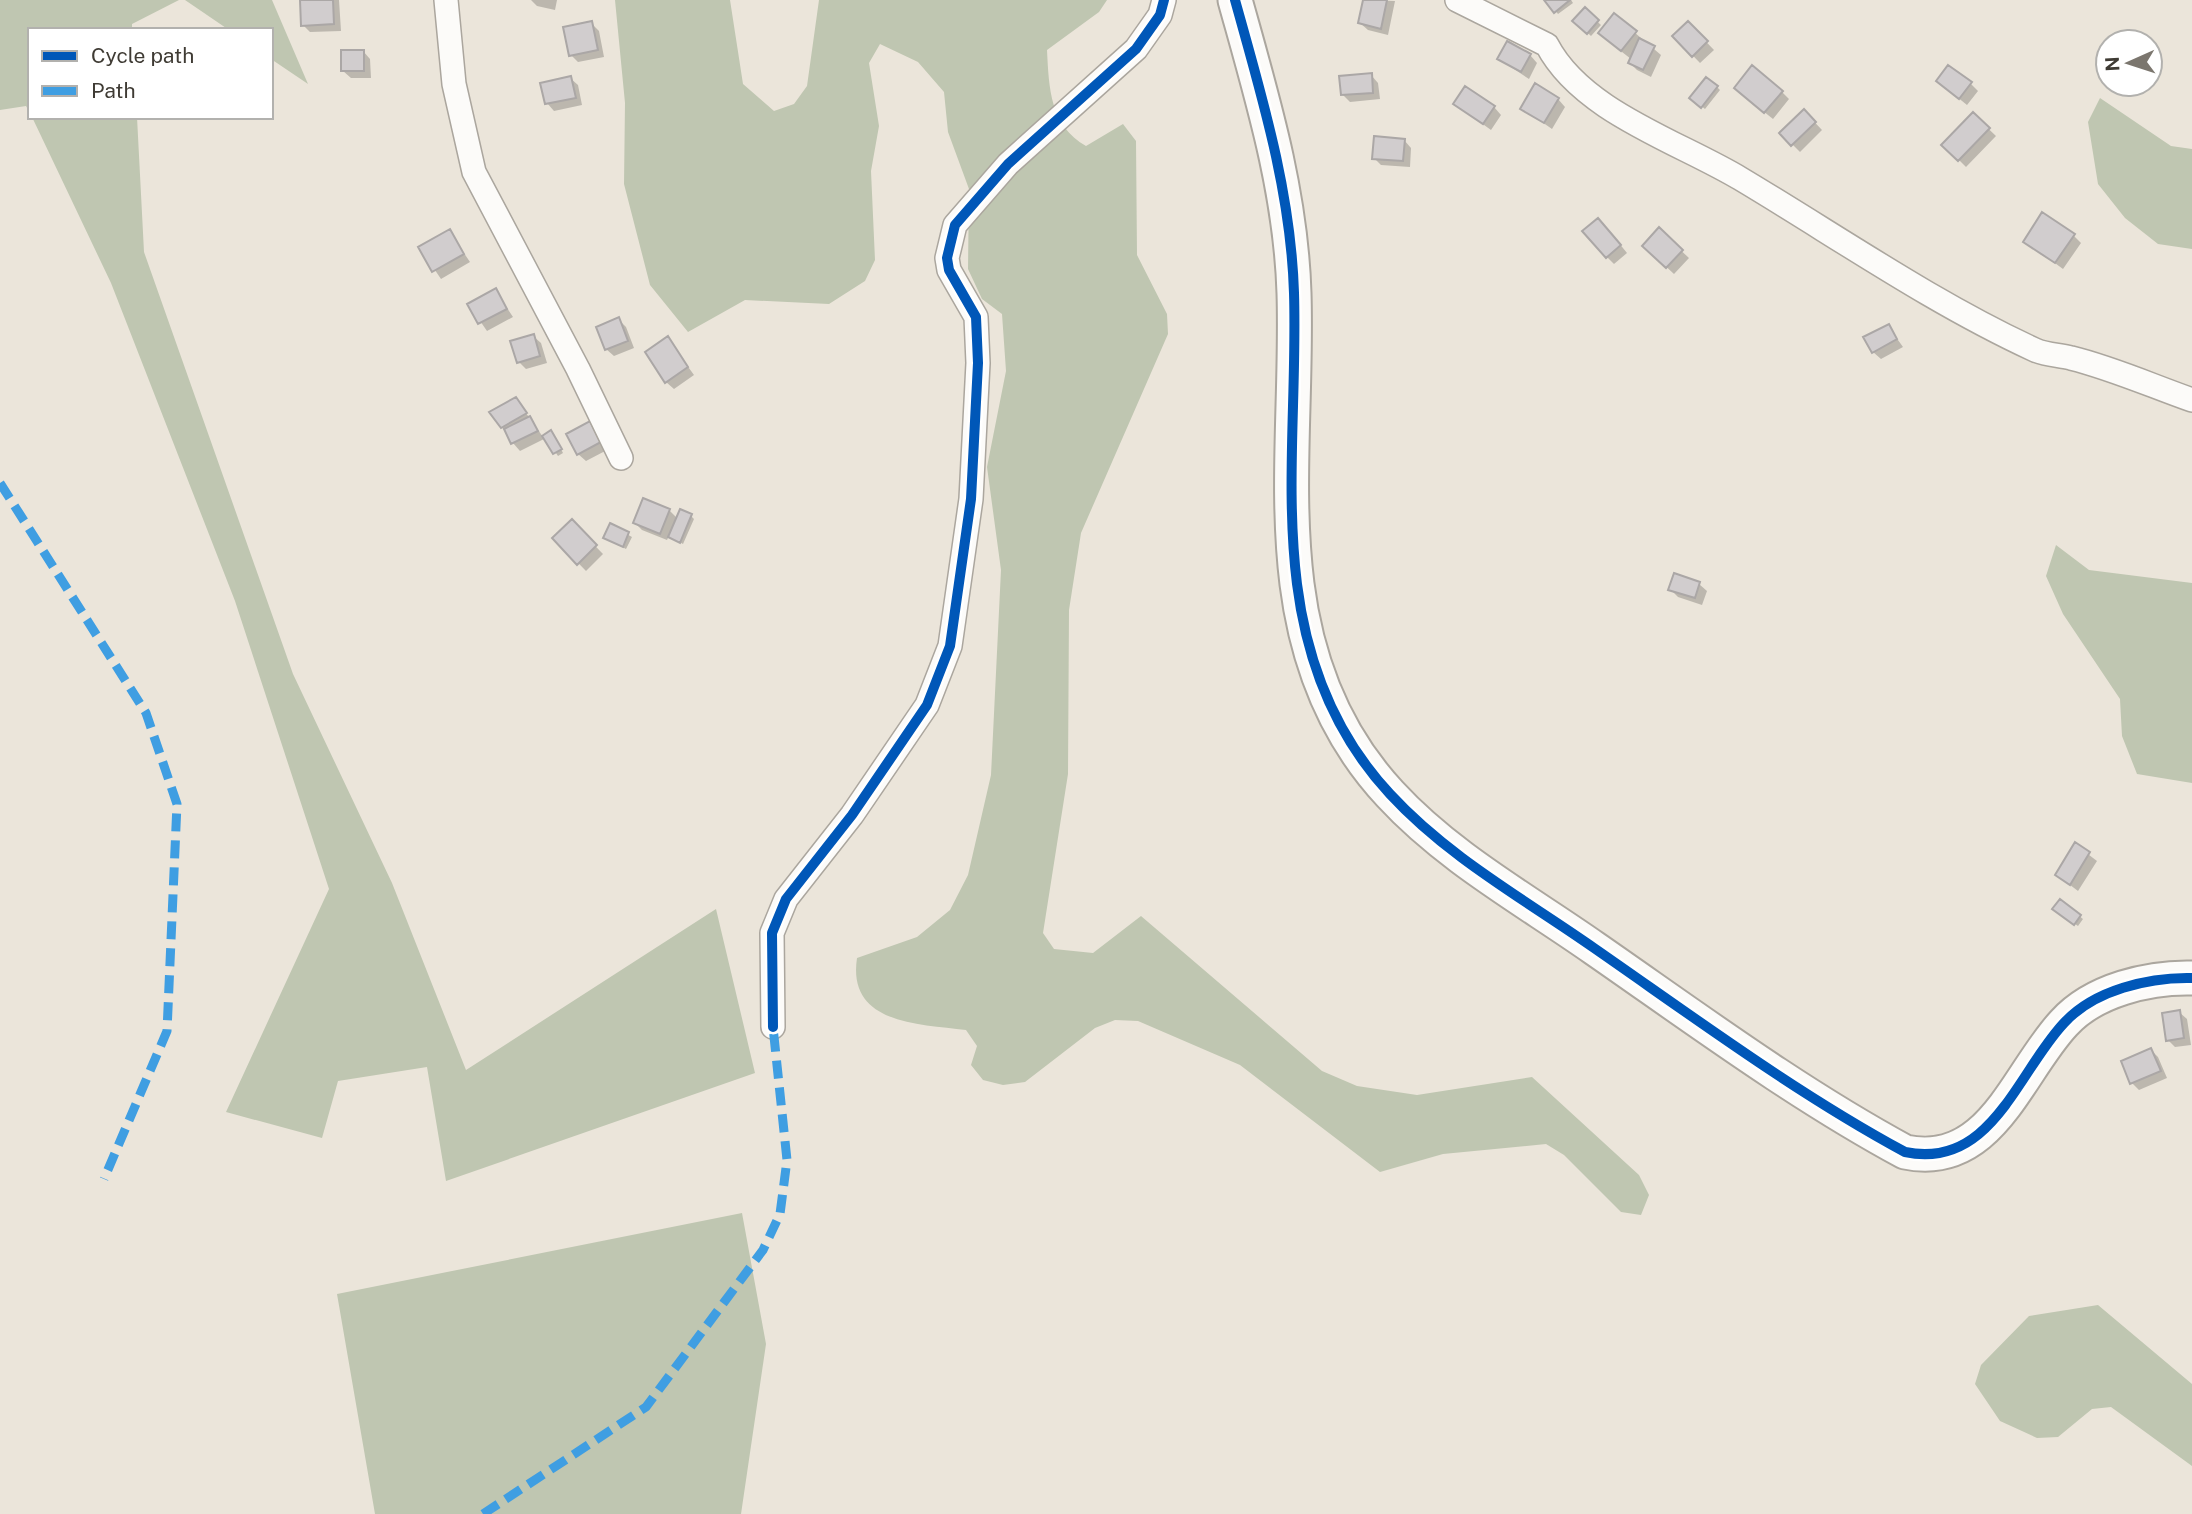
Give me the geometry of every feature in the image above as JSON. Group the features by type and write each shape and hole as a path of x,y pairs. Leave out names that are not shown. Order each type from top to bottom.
{"street":[{"path":"446,0 454,84 474,172 578,369 621,458"},
{"path":"773,1027 772,933 786,899 852,815 928,705 950,646 971,499 978,363 976,317 948,270 947,258 955,225 1008,164 1136,49 1160,15 1164,0"},
{"path":"1235,0 1280,166 1289,222 1294,291 1292,522 1303,618 1313,665 1331,710 1388,793 1472,867 1707,1027 1905,1152 1928,1157 1947,1152 1985,1129 2003,1110 2064,1023 2082,1008 2129,986 2158,980 2192,978"},
{"path":"1457,0 1547,45 1554,59 1595,97 1658,136 1733,174 1953,307 2039,352 2071,358 2192,400"}],"green space":[{"path":"0,0 179,0 132,24 132,28 28,28 28,110 26,106 0,110"},
{"path":"185,0 272,0 308,84 273,60 273,28 226,28"},
{"path":"615,0 730,0 743,84 774,111 794,104 807,86 819,0 1107,0 1099,12 1047,50 1051,92 1058,117 1065,128 1086,146 1123,124 1136,141 1137,255 1167,314 1168,334 1081,533 1069,610 1068,774 1043,933 1054,949 1093,953 1141,916 1322,1071 1357,1086 1417,1095 1532,1077 1639,1175 1649,1195 1641,1215 1621,1212 1564,1155 1546,1144 1443,1154 1380,1172 1240,1065 1138,1021 1115,1020 1095,1028 1025,1082 1003,1085 983,1080 971,1065 977,1046 966,1030 908,1022 874,1008 863,996 857,980 857,958 917,937 950,910 968,875 991,775 1001,570 987,467 1006,371 1002,314 982,299 968,269 969,189 948,132 944,92 918,62 880,44 869,63 879,126 871,171 875,260 865,281 829,304 745,300 688,332 650,285 624,184 625,103"},
{"path":"2100,98 2171,146 2192,149 2192,249 2158,244 2125,218 2098,184 2088,122"},
{"path":"33,119 137,119 144,252 293,674 392,883 466,1070 716,909 755,1073 446,1181 427,1067 338,1081 322,1138 226,1112 329,889 235,601 111,283"},
{"path":"2056,545 2089,570 2192,583 2192,783 2137,774 2122,736 2120,699 2063,614 2046,576"},
{"path":"742,1213 766,1344 741,1514 375,1514 337,1294"},
{"path":"2098,1305 2192,1384 2192,1466 2111,1407 2092,1409 2058,1437 2037,1438 2000,1421 1975,1384 1981,1365 2029,1316"}],"building":[{"path":"300,0 333,0 334,24 301,26"},
{"path":"1363,0 1387,0 1381,29 1358,23"},
{"path":"1544,0 1570,0 1554,13"},
{"path":"1585,7 1599,20 1587,34 1572,21"},
{"path":"1614,13 1637,31 1621,51 1598,33"},
{"path":"592,21 598,50 569,56 563,27"},
{"path":"1688,21 1708,41 1692,57 1672,36"},
{"path":"1639,38 1655,46 1643,70 1628,63"},
{"path":"1507,41 1531,54 1521,72 1497,59"},
{"path":"341,50 364,50 364,71 341,71"},
{"path":"1752,65 1783,91 1764,113 1734,88"},
{"path":"1948,65 1972,82 1959,99 1936,81"},
{"path":"1372,73 1373,93 1341,95 1339,76"},
{"path":"571,76 576,98 545,104 540,83"},
{"path":"1706,77 1718,86 1701,108 1689,98"},
{"path":"1535,83 1559,98 1544,123 1520,109"},
{"path":"1465,86 1495,106 1483,124 1453,104"},
{"path":"1804,109 1816,122 1791,146 1779,133"},
{"path":"1973,112 1990,128 1958,161 1941,145"},
{"path":"1374,136 1405,139 1403,161 1372,159"},
{"path":"2042,212 2075,234 2055,263 2023,242"},
{"path":"1598,218 1621,245 1606,258 1582,231"},
{"path":"1659,227 1683,250 1666,268 1642,246"},
{"path":"450,229 464,254 432,272 418,247"},
{"path":"496,288 507,309 478,324 467,304"},
{"path":"619,317 628,341 605,350 596,327"},
{"path":"1889,324 1897,339 1872,353 1863,337"},
{"path":"534,334 540,356 517,363 510,341"},
{"path":"668,336 688,367 665,383 645,352"},
{"path":"516,397 527,413 501,428 489,412"},
{"path":"530,416 538,431 511,444 504,429"},
{"path":"590,421 601,442 577,455 566,434"},
{"path":"551,430 562,449 553,454 542,436"},
{"path":"643,498 670,509 660,534 633,523"},
{"path":"680,509 692,514 680,543 668,537"},
{"path":"572,519 597,545 577,565 552,538"},
{"path":"610,523 629,532 623,547 603,538"},
{"path":"1674,573 1700,582 1695,598 1668,590"},
{"path":"2075,842 2090,852 2070,885 2055,875"},
{"path":"2060,899 2081,915 2074,925 2052,909"},
{"path":"2180,1010 2184,1038 2166,1041 2162,1013"},
{"path":"2151,1048 2161,1071 2130,1084 2121,1061"}],"marked path":[{"path":"0,483 146,713 177,804 167,1031 104,1179"},
{"path":"483,1514 646,1407 763,1250 780,1214 787,1160 773,1027"}],"cycle path":[{"path":"773,1027 772,933 786,899 852,815 927,705 950,646 971,499 978,363 976,317 949,270 947,258 955,225 1008,164 1136,49 1160,15 1164,0"},
{"path":"1235,0 1274,145 1292,255 1292,512 1297,584 1302,613 1317,670 1339,723 1371,772 1390,794 1436,838 1488,876 1785,1080 1905,1152 1935,1154 1960,1146 1981,1132 2016,1091 2064,1023 2091,1002 2106,994 2141,983 2192,978"}]}
